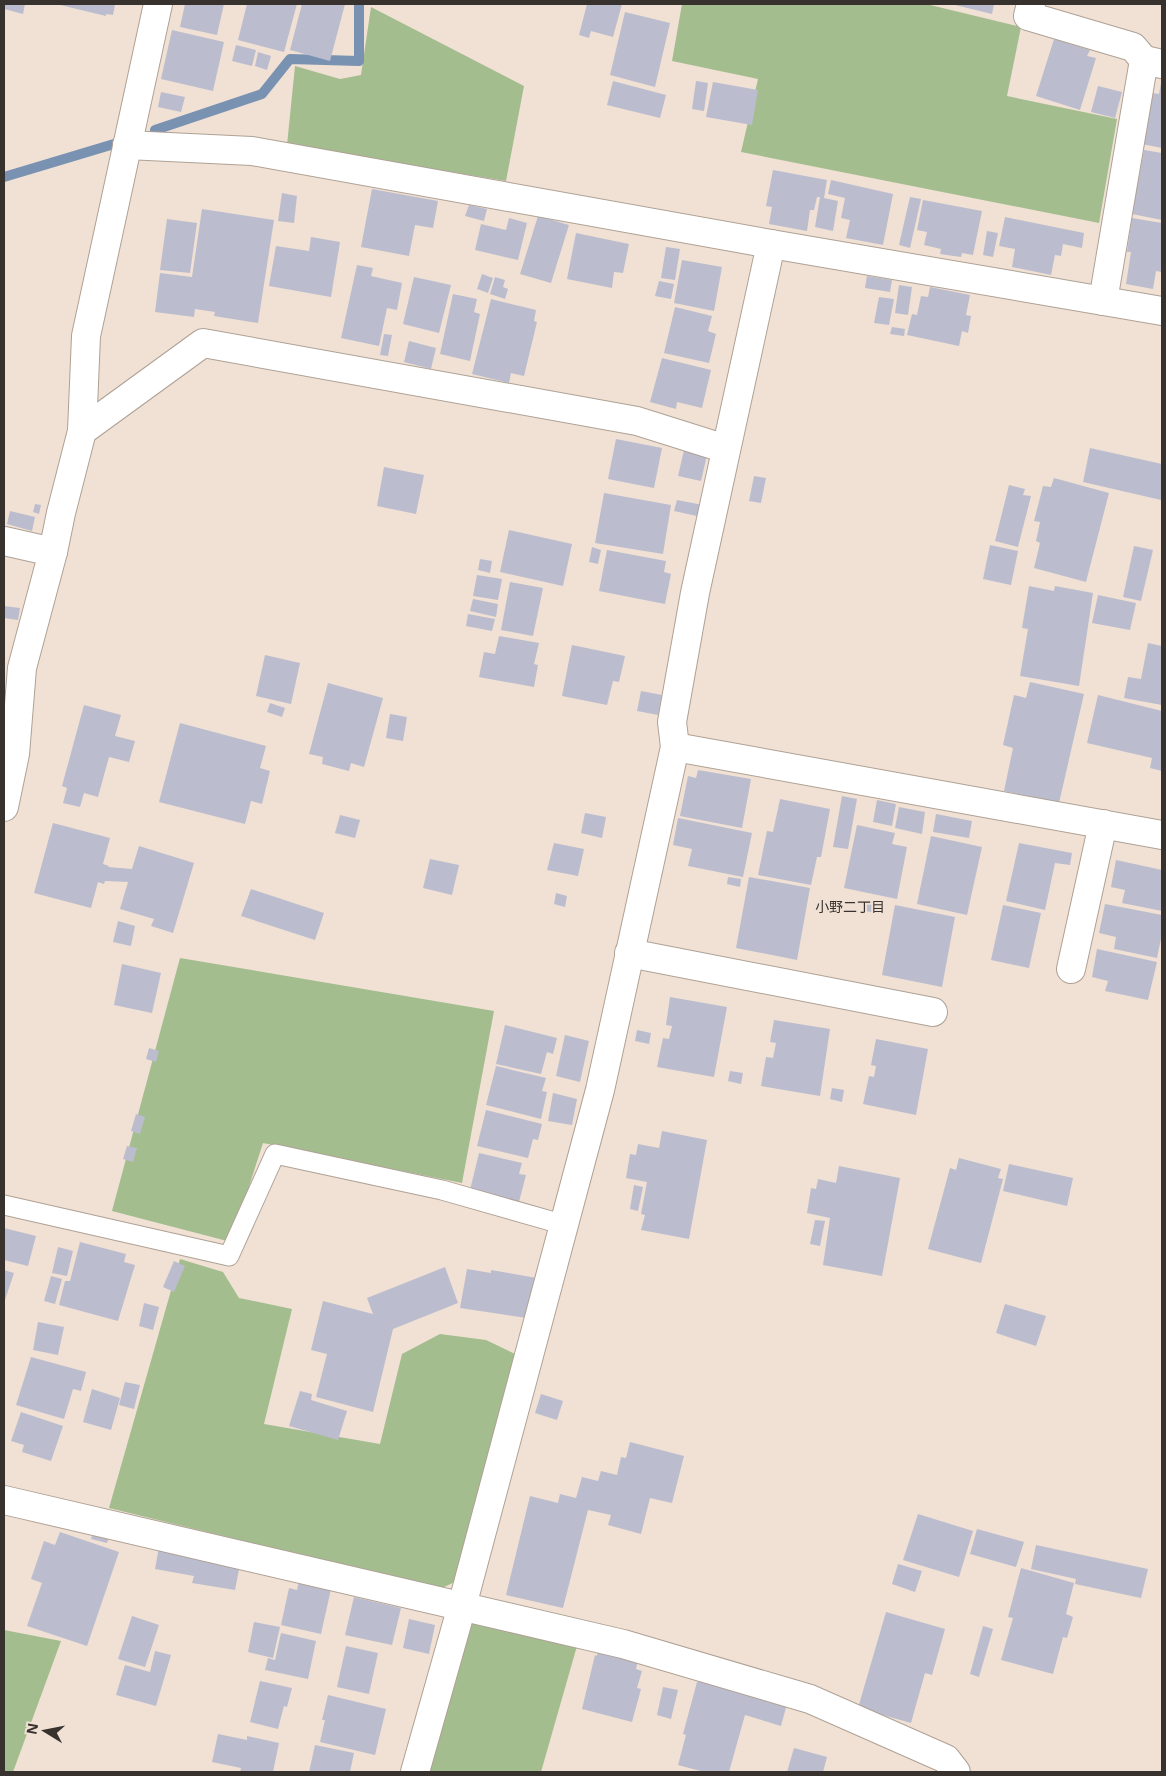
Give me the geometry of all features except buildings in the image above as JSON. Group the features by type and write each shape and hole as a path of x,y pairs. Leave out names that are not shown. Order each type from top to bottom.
{"street":[{"path":"4,807 9,752 22,668 53,552 82,431 86,336 158,4"},
{"path":"1031,4 1028,16 1133,47 1153,62 1103,300"},
{"path":"128,144 252,151 771,244 1162,311"},
{"path":"415,1772 462,1606 600,1090 675,747 672,722 695,593 771,244"},
{"path":"82,431 202,343 637,421 726,449"},
{"path":"4,541 53,552"},
{"path":"675,747 1162,835"},
{"path":"1071,969 1103,824"},
{"path":"629,954 933,1012"},
{"path":"4,1500 623,1644 810,1699 946,1759 956,1772"}],"lane":[{"path":"4,1205 229,1256 276,1154 442,1190 565,1225"}],"green space":[{"path":"682,4 926,4 1021,27 1007,96 1117,119 1099,223 741,152 758,79 672,61"},
{"path":"371,7 524,86 506,181 287,145 295,66 340,79 361,75"},
{"path":"180,958 494,1011 462,1183 263,1143 231,1242 112,1211"},
{"path":"180,1259 223,1272 239,1298 292,1309 264,1424 380,1444 402,1354 440,1334 486,1340 515,1354 465,1577 440,1589 109,1508"},
{"path":"469,1616 577,1646 541,1772 425,1772"},
{"path":"4,1630 61,1641 13,1772 4,1772"}],"waterway":[{"path":"155,130 262,94 290,59 359,61 359,4"},
{"path":"4,177 114,144"}],"district":[{"name":"小野二丁目","path":"850,906"}]}
